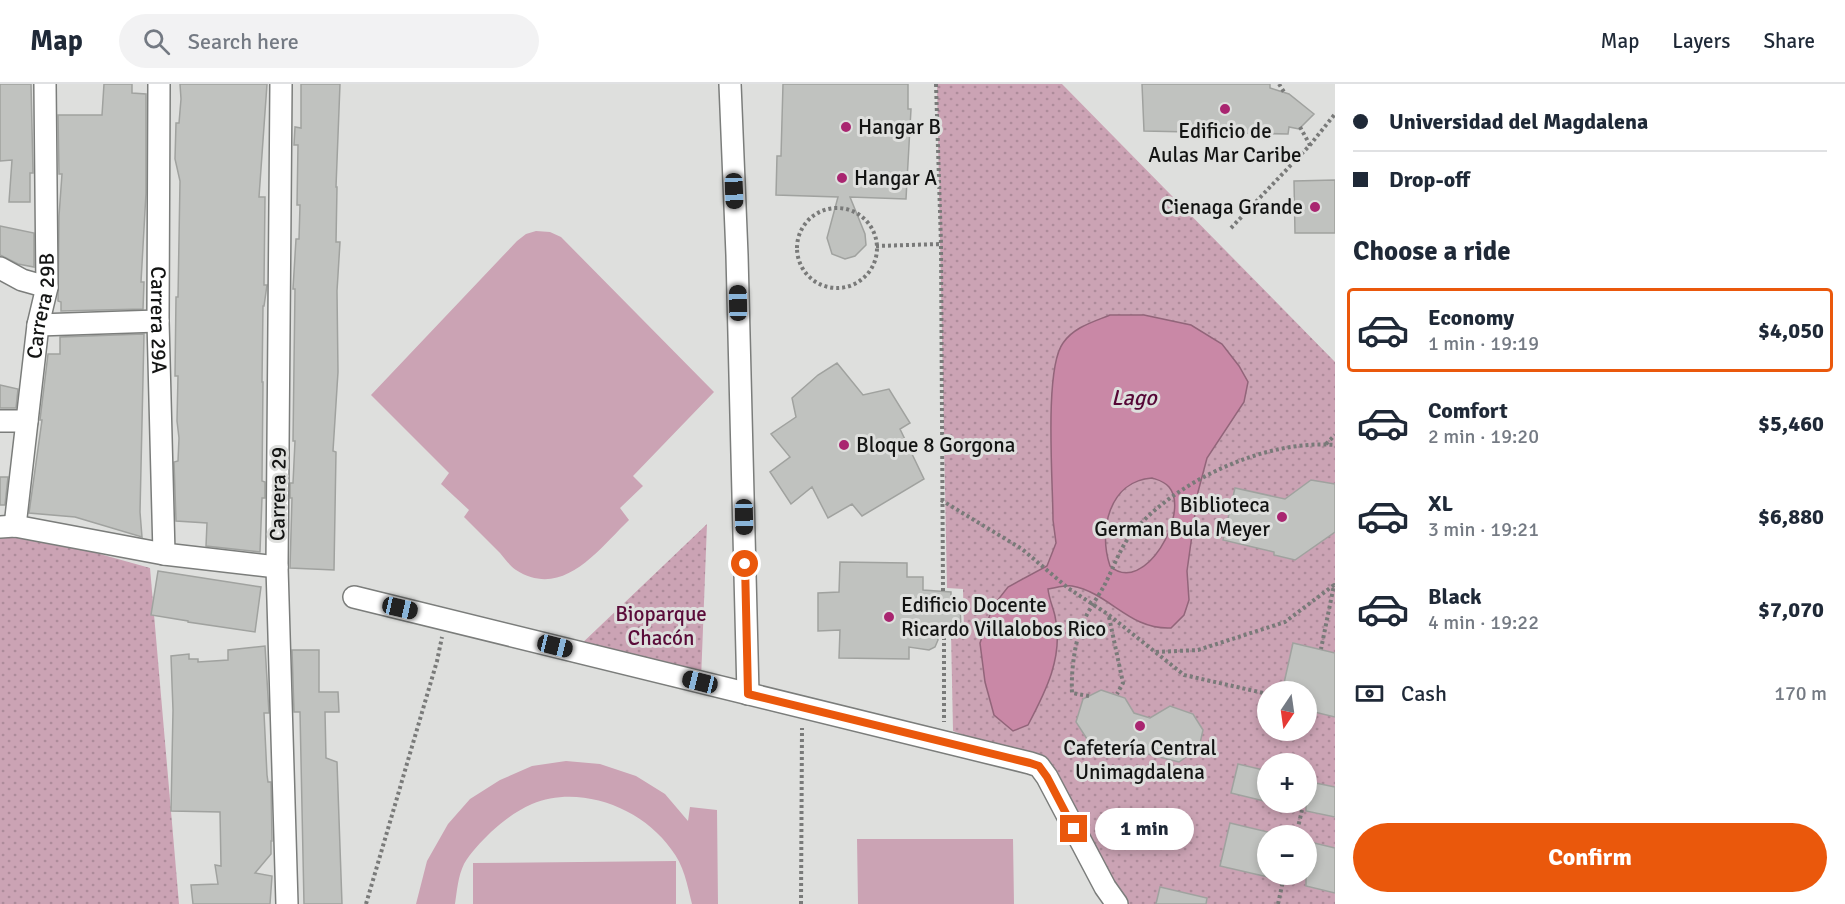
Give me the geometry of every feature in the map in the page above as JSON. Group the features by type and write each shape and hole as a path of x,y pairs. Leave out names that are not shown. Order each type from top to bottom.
{"street":[{"name":"Carrera 29B","path":"7,527 27,421 39,325 47,287 45,84"},
{"name":"Carrera 29A","path":"159,84 158,321 164,554"},
{"name":"Carrera 29","path":"281,84 277,567 286,904"},
{"path":"730,84 737,255 748,694"},
{"path":"0,268 22,280 47,287"},
{"path":"39,325 158,321"},
{"path":"0,421 27,421"},
{"path":"7,527 164,554 277,567"},
{"path":"354,597 1020,759 1039,766 1117,904"}],"path":[{"path":"936,84 943,591"},
{"path":"1279,84 1284,93"},
{"path":"1231,228 1310,145 1335,114"},
{"path":"1300,127 1310,145"},
{"path":"838,208 848,210 866,221 874,233 876,246 875,261 868,273 854,285 827,288 808,277 798,261 796,242 803,225 815,214 838,208"},
{"path":"876,246 940,244"},
{"path":"1325,444 1335,435"},
{"path":"1089,696 1072,693 1071,677 1080,629 1129,538 1164,503 1206,475 1269,451 1325,444 1335,445"},
{"path":"941,500 1022,549 1068,588 1109,615 1184,675 1257,692"},
{"path":"1156,652 1198,650 1285,622 1334,585 1321,649"},
{"path":"1109,615 1123,683 1117,694"},
{"path":"366,904 437,661 445,618"},
{"path":"944,625 944,723 954,744"},
{"path":"801,904 802,707"},
{"path":"1278,904 1282,885"}],"green space":[{"path":"937,84 1062,84 1335,362 1335,904 1128,904 1048,766 953,731 951,631 964,631 963,589 947,588"},
{"path":"536,231 550,232 561,237 714,392 633,476 643,486 620,508 629,520 579,567 564,575 549,579 533,578 516,570 464,517 469,510 441,484 449,473 371,395 517,241 526,234"},
{"name":"Bioparque Chacón","path":"707,524 701,680 577,648"},
{"path":"32,535 150,568 179,904 0,904 0,536"},
{"path":"566,761 600,764 636,776 665,794 688,821 690,807 717,810 718,904 692,904 684,875 675,855 659,834 644,822 627,811 609,804 570,797 532,804 510,816 491,832 464,864 455,904 416,904 427,861 448,824 470,799 500,780 532,766"},
{"path":"857,839 1013,839 1014,904 858,904"},
{"path":"676,861 676,904 473,904 473,863"}],"water":[{"name":"Lago","path":"1110,315 1144,315 1191,325 1222,344 1248,382 1244,402 1207,458 1198,492 1187,571 1189,600 1184,615 1171,628 1156,627 1131,617 1085,590 1072,586 1048,589 1057,631 1052,673 1028,725 1013,731 994,715 985,682 980,643 993,606 1008,587 1047,566 1056,543 1053,520 1051,401 1057,357 1067,337 1084,326","holes":["1152,478 1167,485 1174,499 1174,515 1169,532 1149,561 1137,570 1123,573 1110,566 1107,552 1105,538 1110,510 1126,488 1137,481"]}],"building":[{"path":"0,84 31,84 33,173 30,173 30,202 9,202 12,160 0,161"},
{"path":"104,84 132,84 132,93 146,94 146,193 141,282 144,282 143,309 61,311 61,302 58,301 62,174 59,174 58,115 102,115"},
{"path":"180,84 267,84 259,197 265,197 264,285 267,285 263,306 262,382 262,481 265,482 265,498 262,498 260,552 206,546 207,523 176,521 174,462 178,461 179,438 178,376 175,376 180,181 175,159 176,123 179,123 181,99"},
{"path":"301,84 340,84 336,187 336,242 340,242 337,291 338,372 333,451 336,452 334,570 290,568 292,498 290,498 290,483 293,483 295,441 293,441 295,289 293,289 296,239 299,239 300,205 297,205 298,145 294,145 295,127 301,128"},
{"path":"783,84 908,84 908,109 911,109 906,199 850,197 865,234 866,245 855,256 845,259 832,254 827,238 838,197 776,195 777,156 781,156"},
{"name":"Edificio de Aulas Mar Caribe","path":"1142,84 1270,84 1270,88 1289,94 1314,114 1299,129 1289,127 1288,134 1144,131"},
{"name":"Cienaga Grande","path":"1335,180 1335,233 1295,233 1294,181"},
{"path":"0,226 34,233 34,267 18,264 0,255"},
{"path":"144,334 140,512 142,537 75,517 29,513 42,420 40,420 48,354 60,354 60,337"},
{"name":"Bloque 8 Gorgona","path":"837,363 863,395 889,389 910,423 900,429 924,479 862,516 852,504 828,518 812,487 791,504 770,472 790,457 771,434 796,417 792,398 818,375"},
{"path":"0,385 18,389 16,408 0,408"},
{"path":"0,477 8,477 5,505 0,505"},
{"name":"Biblioteca German Bula Meyer","path":"1311,480 1335,484 1335,532 1295,560 1274,555 1274,552 1223,540 1235,488 1285,499"},
{"name":"Edificio Docente Ricardo Villalobos Rico","path":"840,562 907,563 907,577 923,577 923,590 951,592 951,608 960,609 961,625 936,625 938,640 935,647 929,650 909,647 909,659 839,658 840,630 818,631 818,593 839,592"},
{"path":"158,571 261,587 255,632 151,615"},
{"path":"1293,643 1335,653 1335,717 1317,713 1317,681 1284,681"},
{"path":"265,646 269,713 264,713 267,775 268,782 271,782 272,841 271,854 255,873 272,876 270,904 193,904 191,885 218,884 215,865 221,866 220,812 171,811 173,710 171,656 189,654 189,659 198,659 198,662 228,660 228,650"},
{"path":"292,650 319,650 319,692 338,692 339,712 325,712 326,758 337,762 342,904 304,904 300,712 294,712"},
{"name":"Cafetería Central Unimagdalena","path":"1101,690 1125,698 1134,713 1150,718 1170,706 1193,714 1203,730 1199,748 1179,762 1087,739 1076,722 1083,699"},
{"path":"1238,764 1257,768 1257,799 1231,793"},
{"path":"1317,783 1335,787 1335,817 1316,813"},
{"path":"1230,823 1257,829 1257,874 1220,866"},
{"path":"1317,844 1335,848 1335,893 1306,886 1317,885"},
{"path":"1160,887 1207,898 1206,904 1156,904"}],"place":[{"name":"Edificio de Aulas Mar Caribe","path":"1225,109"},
{"name":"Hangar B","path":"846,127"},
{"name":"Hangar A","path":"842,178"},
{"name":"Cienaga Grande","path":"1315,207"},
{"name":"Bloque 8 Gorgona","path":"844,445"},
{"name":"Biblioteca German Bula Meyer","path":"1282,517"},
{"name":"Edificio Docente Ricardo Villalobos Rico","path":"889,617"},
{"name":"Cafetería Central Unimagdalena","path":"1140,726"}],"route":[{"path":"745,564 748,694 1020,759 1039,766 1074,829"}]}
